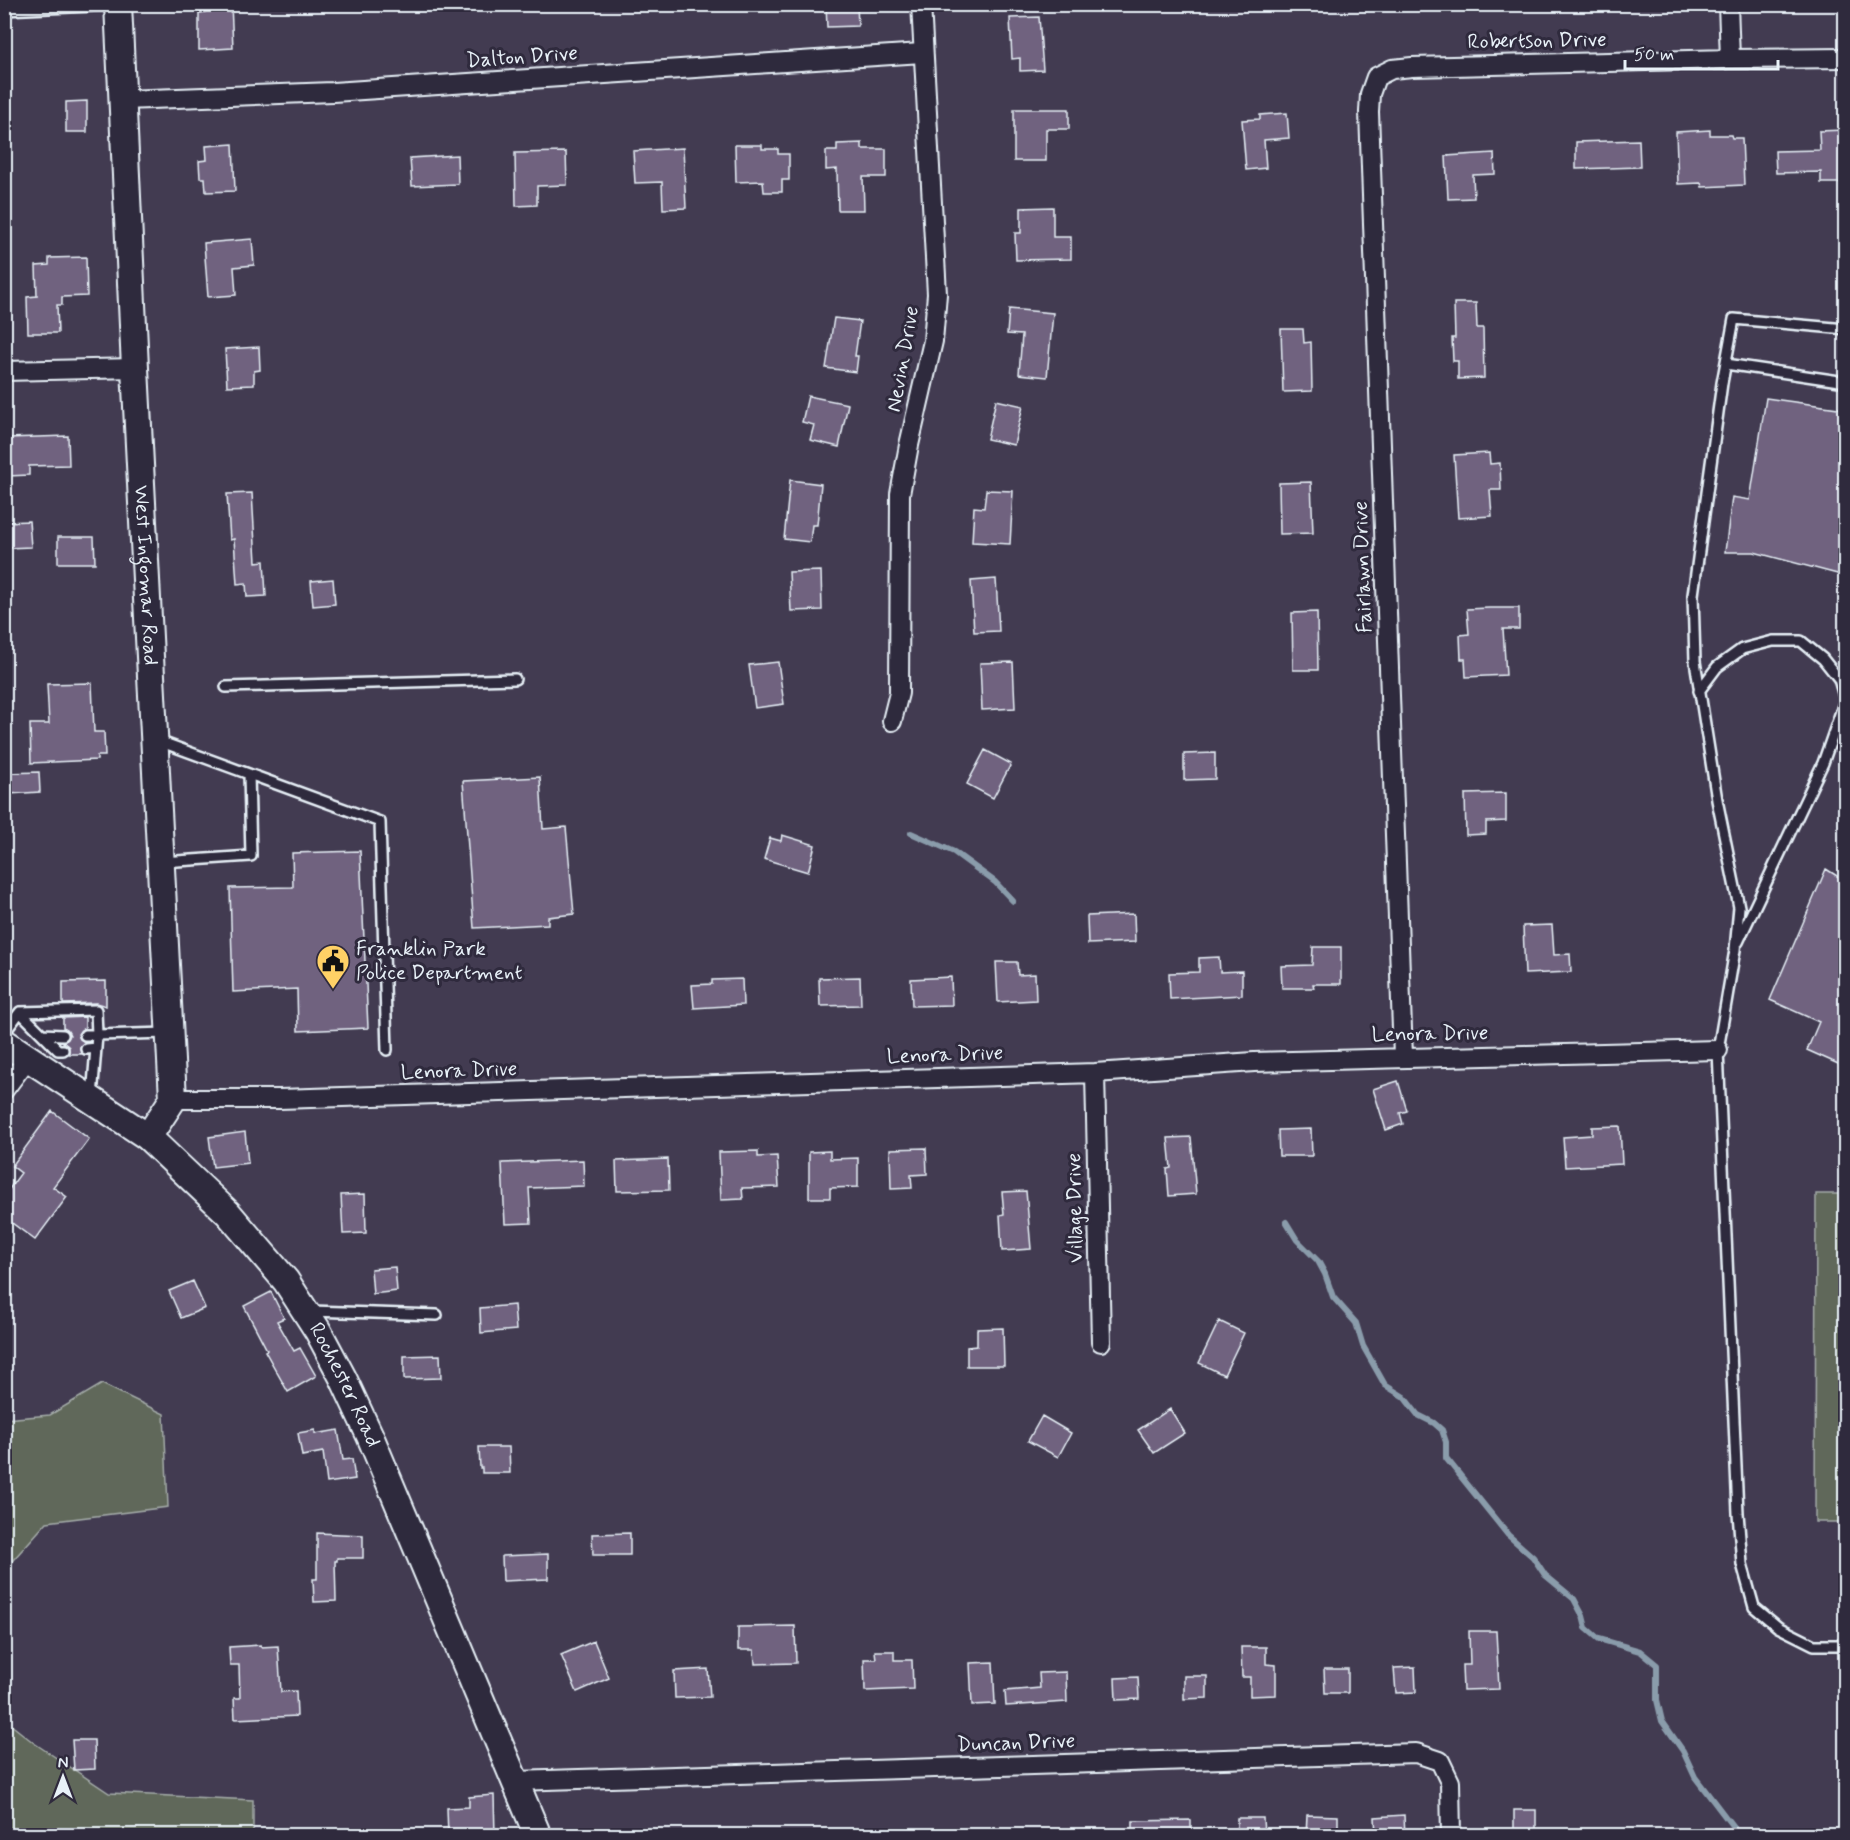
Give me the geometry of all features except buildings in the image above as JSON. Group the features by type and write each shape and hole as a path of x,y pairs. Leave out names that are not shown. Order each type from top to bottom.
{"street":[{"name":"Nevin Drive","path":"892,721 899,693 900,494 933,341 937,294 921,4"},
{"path":"1728,4 1730,59"},
{"name":"West Ingomar Road","path":"118,5 173,1099"},
{"name":"Dalton Drive","path":"124,100 333,93 922,52"},
{"name":"Robertson Drive","path":"1376,77 1392,69 1412,67 1845,58"},
{"name":"Fairlawn Drive","path":"1376,77 1370,94 1369,112 1403,1057"},
{"path":"4,371 135,368"},
{"name":"Rochester Road","path":"4,1042 148,1137 228,1213 286,1281 343,1378 370,1436 538,1836"},
{"name":"Lenora Drive","path":"173,1099 279,1099 1095,1072 1254,1062 1718,1050"},
{"path":"4,1090 28,1058"},
{"name":"Village Drive","path":"1095,1072 1101,1342"},
{"path":"148,1137 173,1099"},
{"name":"Duncan Drive","path":"515,1781 1416,1753 1440,1761 1450,1782 1451,1836"}],"lane":[{"path":"4,10 118,5"},
{"path":"1845,329 1734,319 1693,595 1695,661 1699,691 1717,800 1739,907 1735,950 1718,1050 1737,1501 1742,1564 1754,1607 1778,1627 1814,1645 1845,1645"},
{"path":"1726,364 1845,382"},
{"path":"1699,691 1717,668 1742,649 1773,641 1801,641 1823,659 1839,680 1845,700 1823,763 1735,950"},
{"path":"226,687 515,680"},
{"path":"154,740 380,822 387,1050"},
{"path":"160,862 251,856 249,774"},
{"path":"20,1012 96,1010 97,1035 91,1100"},
{"path":"4,1033 20,1012"},
{"path":"20,1012 58,1050 63,1050"},
{"path":"85,1035 169,1033"},
{"path":"42,1034 63,1035"},
{"path":"86,1049 96,1048"},
{"path":"305,1311 437,1315"}],"green space":[{"path":"1816,1194 1845,1194 1845,1522 1815,1522"},
{"path":"102,1384 164,1414 168,1507 47,1522 5,1569 5,1419 50,1415"},
{"path":"5,1720 34,1743 109,1793 253,1800 253,1835 5,1835"}],"waterway":[{"path":"911,833 954,852 995,882 1013,901"},
{"path":"1286,1222 1297,1240 1318,1261 1333,1297 1356,1323 1363,1346 1385,1385 1404,1397 1418,1415 1442,1430 1446,1442 1446,1458 1508,1535 1533,1557 1545,1575 1574,1599 1583,1616 1586,1628 1599,1639 1640,1651 1657,1665 1657,1700 1662,1721 1683,1751 1695,1777 1740,1836"}],"place":[{"name":"Franklin Park Police Department","path":"333,990"}]}
